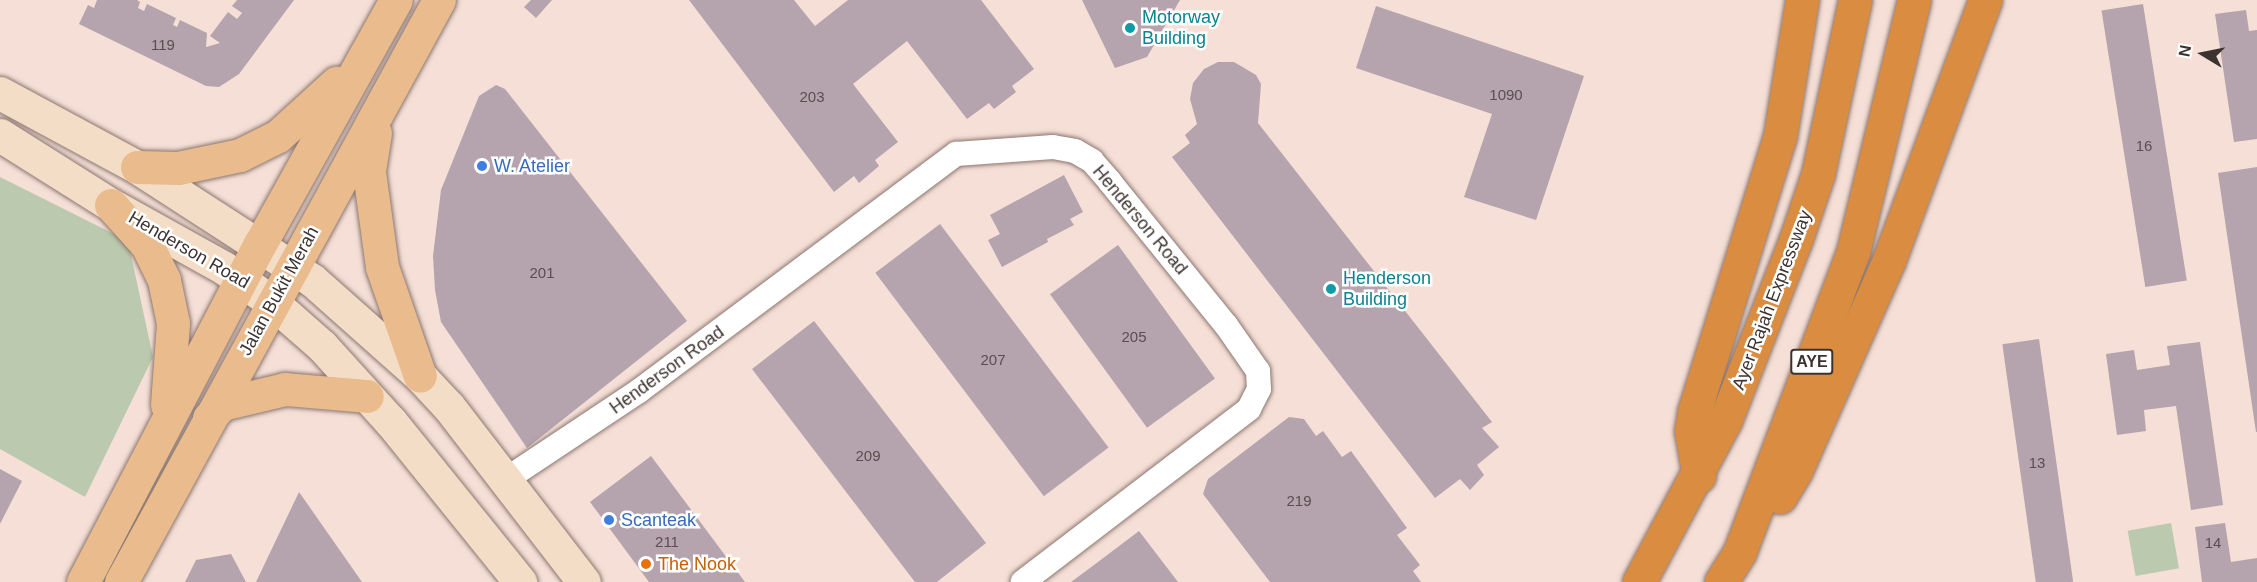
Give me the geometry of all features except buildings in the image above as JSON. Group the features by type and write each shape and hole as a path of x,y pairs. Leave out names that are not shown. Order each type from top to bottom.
{"highway":[{"path":"1699,476 1690,432 1694,412 1780,136 1802,0"},
{"name":"Ayer Rajah Expressway","path":"1639,582 1699,476 1746,374 1818,174 1855,0"},
{"name":"AYE","path":"1721,582 1740,551 1853,252 1914,0"},
{"path":"1740,551 1758,531 1796,470 1889,260 1985,0"}],"main road":[{"name":"Jalan Bukit Merah","path":"83,582 260,244 359,62 396,0"},
{"name":"Jalan Bukit Merah","path":"121,582 439,0"},
{"path":"136,167 178,168 240,155 278,136 359,62"},
{"path":"0,93 136,167 294,265 420,376 508,478 584,582"},
{"path":"379,110 369,172 371,207 392,303 420,376"},
{"name":"Henderson Road","path":"0,135 111,205 242,279 273,303 322,346 367,396 520,582"},
{"path":"111,205 147,245 168,299 173,352 165,424"},
{"path":"209,418 222,404 285,389 367,396"}],"street":[{"name":"Henderson Road","path":"508,478 639,391 956,154 1053,147 1075,151 1092,161 1209,303 1258,371 1259,389 1249,409 1023,582"}],"green space":[{"path":"0,177 128,241 153,357 85,497 0,449"},
{"path":"2171,523 2179,568 2136,576 2128,531"}],"place":[{"name":"Motorway Building","path":"1130,28"},
{"name":"W. Atelier","path":"482,166"},
{"name":"Henderson Building","path":"1331,289"},
{"name":"Scanteak","path":"609,520"},
{"name":"The Nook","path":"646,564"}]}
